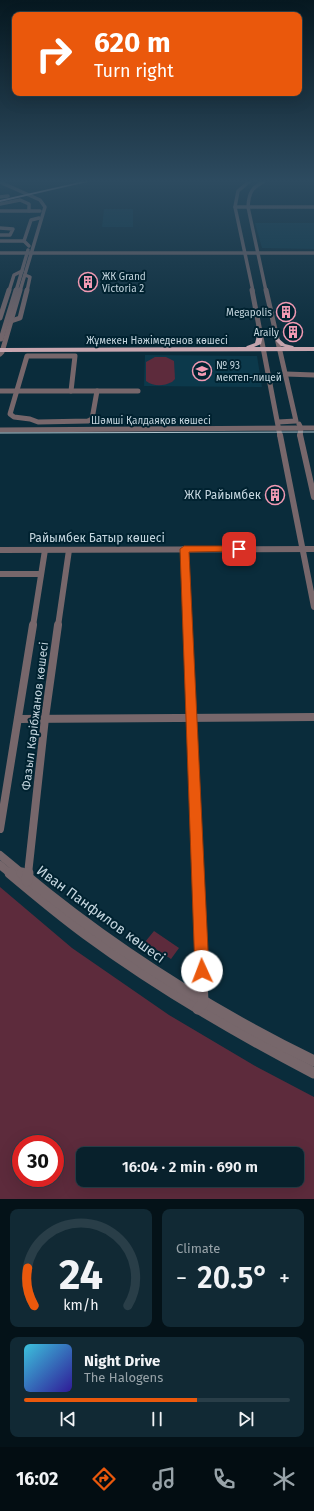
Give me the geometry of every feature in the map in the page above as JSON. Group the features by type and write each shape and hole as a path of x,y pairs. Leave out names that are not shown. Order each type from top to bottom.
{"main road":[{"path":"222,349 256,346 258,344 261,332"},
{"path":"278,340 283,345 314,350"},
{"name":"Жұмекен Нәжімеденов көшесі","path":"1,352 222,349 265,351"},
{"name":"Жұмекен Нәжімеденов көшесі","path":"1,352 314,350"}],"street":[{"path":"24,241 26,236"},
{"path":"28,267 30,246 33,236"},
{"path":"24,264 35,236"},
{"path":"241,236 252,292 258,301 261,332 278,425 314,607"},
{"path":"254,236 296,421 301,428 300,434 314,498"},
{"path":"1,243 24,241 30,246"},
{"path":"30,252 314,253"},
{"path":"0,253 244,253"},
{"path":"0,253 18,255 23,259 24,264 24,273 1,352"},
{"path":"0,335 2,322 24,273 34,257 37,255 71,253"},
{"path":"207,253 238,255 246,259"},
{"path":"257,253 314,253"},
{"path":"260,264 264,255 286,253"},
{"path":"11,321 20,318 30,277 24,273"},
{"path":"252,292 266,292"},
{"path":"258,301 268,300"},
{"path":"0,343 2,322"},
{"path":"71,391 75,356 27,356 10,414 14,417 30,419 38,422 83,422 92,419 97,391"},
{"path":"286,374 314,375"},
{"path":"0,391 138,391"},
{"path":"278,425 296,421"},
{"name":"Шәмші Қалдаяқов көшесі","path":"0,430 278,425 314,428"},
{"path":"0,433 15,429"},
{"name":"Райымбек Батыр көшесі","path":"0,550 314,548"},
{"path":"184,549 201,1006"},
{"path":"0,829 45,550"},
{"name":"Фазыл Кәрібжанов көшесі","path":"26,882 45,718 69,550"},
{"path":"0,574 41,574"},
{"path":"18,719 314,717"},
{"name":"Иван Панфилов көшесі","path":"0,855 26,882 98,943 201,1006 265,1048 314,1073"},
{"name":"Иван Панфилов көшесі","path":"0,865 26,882"},
{"name":"Иван Панфилов көшесі","path":"201,1006 314,1061"}],"shaded area":[{"path":"259,236 314,236 314,249 262,248"},
{"name":"№ 93 мектеп-лицей","path":"145,355 257,356 262,387 144,386"},
{"path":"155,357 166,357 174,361 175,379 172,382 159,385 146,381 146,362"},
{"path":"0,887 72,948 169,1015 257,1067 314,1097 314,1199 0,1199"},
{"path":"154,931 179,948 171,959 145,942"}],"tram line":[{"path":"0,433 314,432"}],"place":[{"name":"ЖК Grand Victoria 2","path":"88,282"},
{"name":"Megapolis","path":"286,312"},
{"name":"Araily","path":"293,332"},
{"name":"№ 93 мектеп-лицей","path":"202,371"},
{"name":"ЖК Райымбек","path":"275,495"}],"route":[{"path":"202,971 184,549 239,549"}]}
